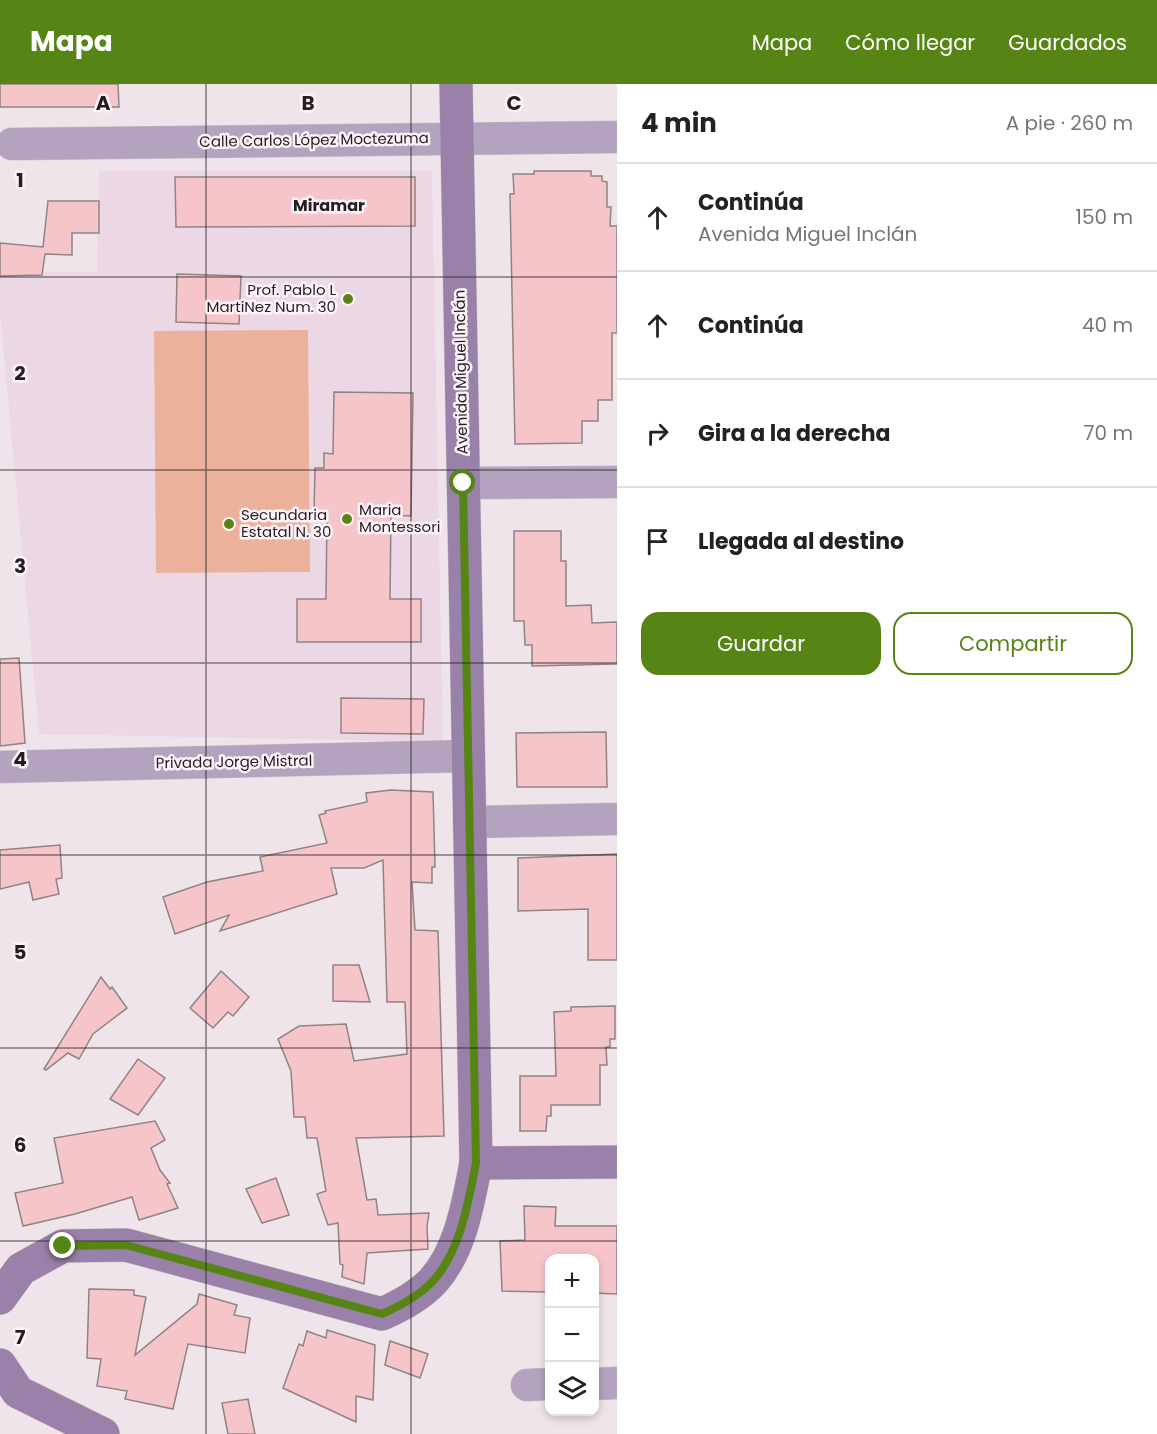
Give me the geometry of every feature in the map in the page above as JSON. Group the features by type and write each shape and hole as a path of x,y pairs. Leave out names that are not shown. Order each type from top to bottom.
{"main road":[{"name":"Avenida Miguel Inclán","path":"0,1298 21,1269 63,1246 126,1245 382,1314 407,1302 433,1281 449,1257 465,1216 476,1163 456,84"},
{"path":"476,1163 617,1162"},
{"path":"0,1365 18,1392 103,1434"}],"street":[{"name":"Calle Carlos López Moctezuma","path":"12,144 617,137"},
{"path":"463,483 617,482"},
{"name":"Privada Jorge Mistral","path":"0,767 467,756"},
{"path":"469,822 617,819"},
{"path":"599,1384 617,1383"}],"shaded area":[{"name":"Secundaria Estatal N. 30","path":"99,171 432,171 443,742 39,734 0,313 0,272 97,272"},
{"path":"308,330 310,572 156,573 154,331"}],"building":[{"path":"0,84 118,84 119,107 0,107"},
{"path":"534,171 591,171 591,176 602,176 602,181 607,182 607,207 611,207 610,226 617,226 617,333 612,333 612,400 598,400 598,421 582,421 582,443 515,444 510,194 514,194 513,174 534,174"},
{"path":"175,177 415,177 415,226 176,227"},
{"path":"48,201 99,201 99,233 72,233 72,255 45,254 42,275 0,276 0,243 43,247"},
{"path":"177,274 241,276 239,324 176,322"},
{"path":"334,392 413,393 411,516 391,515 390,599 421,599 421,642 297,642 297,599 326,599 327,514 314,514 315,468 324,468 324,453 333,454"},
{"path":"514,531 561,531 561,561 566,561 566,606 591,605 592,623 617,622 617,664 532,666 532,645 525,645 524,621 514,621"},
{"path":"19,658 25,743 0,746 0,659"},
{"path":"341,698 424,699 423,734 341,733"},
{"path":"606,732 607,787 517,787 516,733"},
{"path":"391,790 433,792 435,867 432,867 432,883 412,882 415,930 438,931 444,1136 356,1138 367,1200 376,1199 378,1215 429,1213 428,1249 367,1253 364,1284 342,1277 343,1265 340,1264 338,1223 328,1225 317,1194 326,1191 317,1138 307,1138 305,1117 294,1117 291,1071 278,1039 299,1026 346,1024 354,1061 407,1054 405,1002 387,1002 383,860 364,868 331,868 337,894 220,931 229,915 175,934 163,897 207,882 263,871 260,857 327,843 319,815 326,813 325,811 367,802 366,793"},
{"path":"60,845 62,878 56,879 59,894 33,900 29,882 0,889 0,850"},
{"path":"617,854 617,960 588,960 588,909 518,911 518,858"},
{"path":"333,965 359,965 370,1002 333,1001"},
{"path":"221,971 249,997 233,1016 228,1012 213,1028 190,1008"},
{"path":"101,977 110,989 112,987 127,1008 93,1034 79,1059 68,1053 46,1070 44,1069"},
{"path":"615,1006 615,1039 610,1039 610,1047 606,1047 607,1065 600,1065 600,1105 551,1105 551,1116 547,1116 546,1131 520,1131 520,1076 556,1076 554,1012 571,1011 571,1007"},
{"path":"138,1059 165,1078 138,1115 110,1099"},
{"path":"155,1121 165,1140 151,1148 160,1170 170,1183 167,1184 178,1208 139,1220 132,1197 23,1226 15,1193 63,1183 54,1138"},
{"path":"276,1178 289,1215 262,1223 246,1189"},
{"path":"524,1206 556,1207 555,1226 617,1226 617,1294 599,1293 599,1254 545,1254 545,1292 502,1291 500,1241 525,1240"},
{"path":"89,1289 134,1290 134,1295 146,1297 135,1355 197,1304 199,1294 237,1305 234,1315 250,1318 245,1353 188,1344 173,1409 125,1399 127,1391 97,1386 101,1359 87,1358"},
{"path":"327,1330 375,1345 373,1400 356,1396 356,1422 283,1388 299,1344 303,1346 307,1331 326,1338"},
{"path":"390,1341 428,1354 420,1378 385,1365"},
{"path":"248,1399 255,1434 228,1434 222,1403"}],"place":[{"name":"Prof. Pablo L MartiNez Num. 30","path":"348,299"},
{"name":"Maria Montessori","path":"347,519"},
{"name":"Secundaria Estatal N. 30","path":"229,524"}],"district":[{"name":"Miramar","path":"329,205"}],"route":[{"path":"63,1246 126,1245 382,1314 407,1302 433,1281 449,1257 465,1216 476,1163 463,483"}]}
